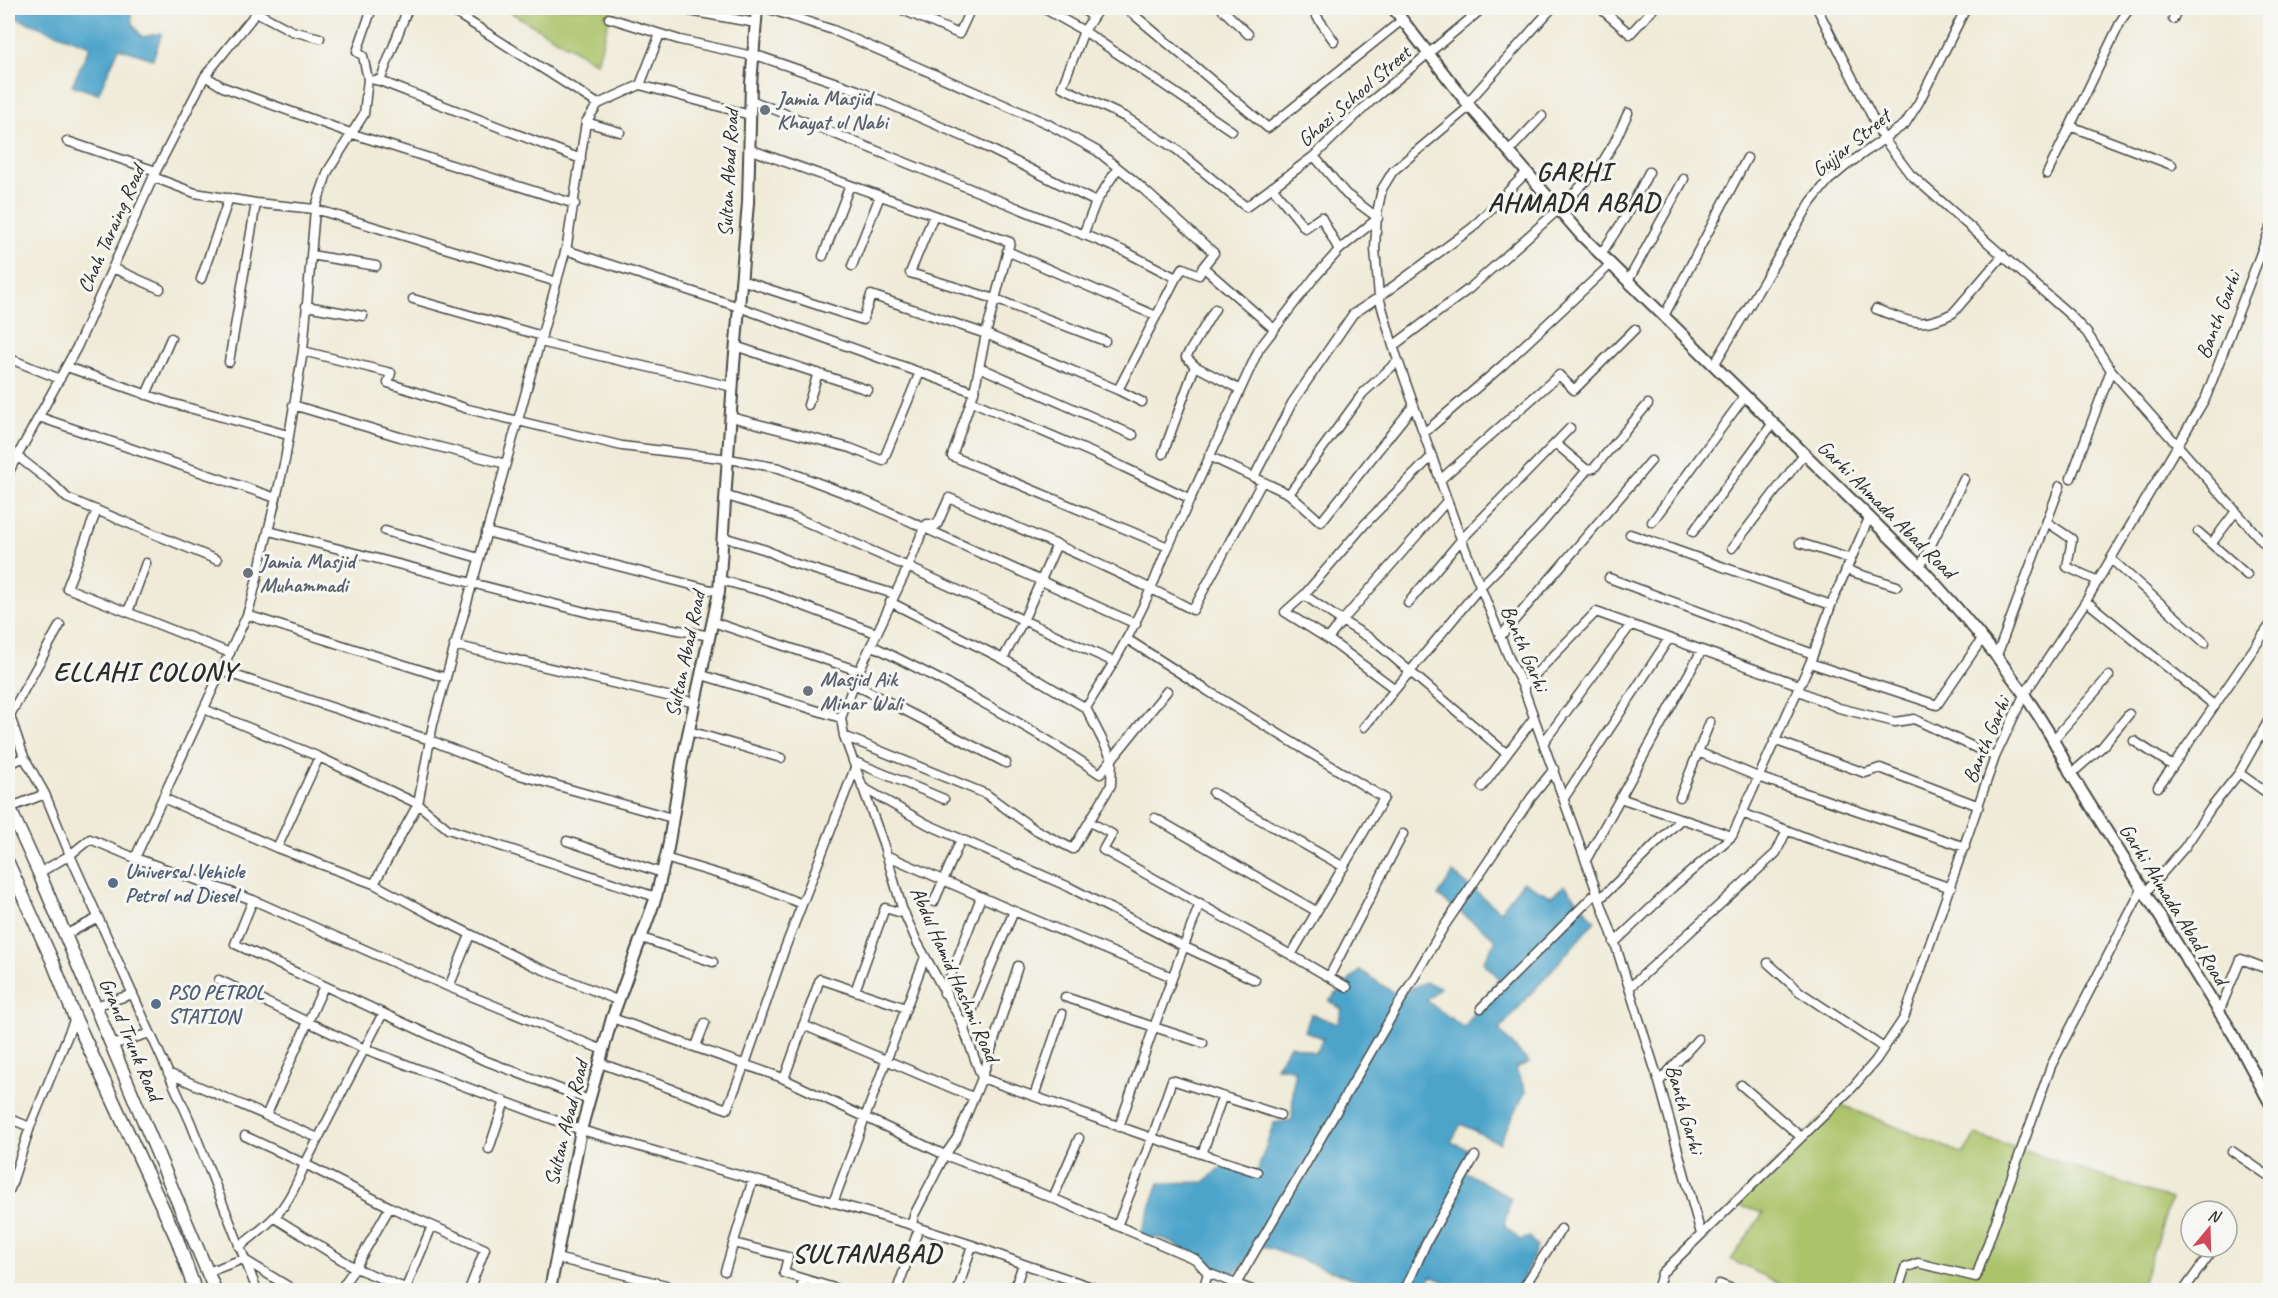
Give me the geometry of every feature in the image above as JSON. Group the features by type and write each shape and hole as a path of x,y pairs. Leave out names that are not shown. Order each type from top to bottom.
{"main road":[{"name":"Grand Trunk Road","path":"8,806 39,873 215,1290"},
{"name":"Grand Trunk Road","path":"8,863 52,960 75,1018 177,1239 193,1290"}],"street":[{"path":"135,858 247,615 276,498 303,351 315,209 328,171 364,114 368,79 363,56 357,52 372,8"},
{"path":"380,81 408,8"},
{"path":"448,8 598,104"},
{"path":"673,8 705,11 756,23"},
{"name":"Sultan Abad Road","path":"550,1290 580,1130 612,1018 642,938 662,873 719,592 735,345 748,203 750,115 757,8"},
{"path":"766,8 833,30 1048,124 1096,151 1118,168 1214,253 1199,275 1183,268 1176,278 1119,390"},
{"path":"898,8 959,34 971,8"},
{"path":"1043,8 1084,31 1232,131"},
{"path":"1081,8 1092,16"},
{"path":"1084,31 1099,8"},
{"path":"1126,8 1268,128 1402,20"},
{"path":"1221,8 1248,34"},
{"path":"1311,8 1334,41"},
{"name":"Garhi Ahmada Abad Road","path":"1393,8 1469,104 1559,209 1601,254 1920,567 1957,607 2024,695 2054,739 2071,774 2219,1012 2271,1103"},
{"name":"Ghazi School Street","path":"1084,31 1062,87 1125,117 1176,149 1246,207 1314,156 1370,102 1483,8"},
{"name":"Banth Garhi","path":"1552,8 1469,104 1394,171 1382,189 1377,213 1375,249 1379,297 1398,361 1461,540 1523,687 1586,860 1659,1082 1701,1234"},
{"path":"1600,8 1630,34 1654,8"},
{"path":"1817,8 1883,138 1910,174 2070,315 2087,333 2111,370 2271,550"},
{"name":"Gujjar Street","path":"1714,365 1811,202 1828,181 1883,138 1905,124 1919,102 1966,8"},
{"path":"2047,174 2122,19 2130,8"},
{"path":"2173,19 2178,8"},
{"path":"258,10 292,31 320,38"},
{"name":"Chah Taraing Road","path":"8,473 78,347 155,174 205,76 258,10"},
{"path":"609,18 660,34 753,55 857,90 978,143 1096,202"},
{"path":"640,85 660,34"},
{"path":"205,76 223,87 353,134 575,204"},
{"path":"368,79 380,81 581,159"},
{"path":"374,884 418,804 430,740 454,645 566,250 586,122 598,104 640,85 750,115"},
{"path":"751,100 1124,251 1176,278"},
{"path":"1393,346 1470,288 1559,209 1600,165 1614,143 1628,113"},
{"path":"1509,151 1542,116"},
{"path":"586,122 620,132"},
{"path":"2070,126 2172,165"},
{"path":"67,141 155,174 195,193 256,203 315,209 557,282"},
{"path":"749,149 1010,242 986,334 974,392 952,456 1168,547"},
{"path":"1086,708 1136,624 1168,547 1259,349 1339,250 1378,219 1346,194 1314,156"},
{"path":"1664,316 1747,158"},
{"path":"1083,235 1096,202 1118,168"},
{"path":"702,675 842,718 859,671 924,528 927,524 937,525 949,498 1057,544 1193,610 1258,480 1292,403 1353,314 1473,228 1527,172"},
{"path":"1601,254 1626,216 1648,172"},
{"path":"1628,281 1684,179"},
{"path":"824,255 850,185"},
{"path":"1272,187 1305,228 1321,218 1339,250"},
{"path":"852,266 880,196"},
{"path":"201,279 229,198"},
{"path":"229,362 256,203"},
{"path":"933,215 910,273 995,299 1105,341"},
{"name":"Banth Garhi","path":"1657,1290 1662,1272 1853,1087 1904,1018 1995,757 2024,695 2086,601 2206,397 2271,229"},
{"path":"566,250 739,307 974,392"},
{"path":"1007,251 1156,316"},
{"path":"310,255 376,266"},
{"path":"1876,309 1916,323 1942,318 1953,312 2003,255"},
{"path":"1424,433 1503,365 1611,264"},
{"path":"1203,267 1274,328"},
{"path":"112,268 160,289"},
{"path":"741,280 863,320 872,295 986,334 1119,390 1142,402"},
{"path":"413,299 541,339 733,387"},
{"path":"306,306 363,316"},
{"path":"1215,309 1186,357 1195,366 1239,389"},
{"path":"1440,480 1559,375 1574,390 1635,329"},
{"path":"146,395 171,338"},
{"path":"735,345 868,390"},
{"path":"303,351 391,373 388,383 468,409 622,447 729,459 780,468 863,500 1136,624"},
{"path":"8,358 60,379"},
{"path":"1289,494 1363,393 1398,361"},
{"path":"1163,454 1195,366"},
{"path":"67,367 171,404 288,435"},
{"path":"979,367 1133,435"},
{"path":"2071,478 2111,370"},
{"path":"731,417 850,448 883,461 920,372"},
{"path":"808,405 818,373"},
{"path":"1653,522 1745,396"},
{"path":"971,401 1102,457 1191,499"},
{"path":"1364,727 1480,587 1539,527 1587,470 1594,468 1648,404"},
{"path":"293,405 400,437 506,464"},
{"path":"1209,456 1289,494 1321,522 1414,405"},
{"path":"39,417 276,498"},
{"path":"1693,532 1773,423"},
{"path":"1408,603 1461,540 1570,428"},
{"path":"1555,444 1587,470"},
{"path":"1732,548 1804,454"},
{"path":"17,456 67,498 217,560"},
{"path":"1395,689 1328,639 1285,612 1304,595 1365,524 1432,456"},
{"path":"1500,637 1651,462"},
{"path":"1920,567 1964,479"},
{"path":"1996,658 2060,486"},
{"path":"727,496 797,518 1114,662"},
{"path":"1328,639 1447,501"},
{"path":"97,510 67,588 230,653"},
{"path":"2211,543 2236,511"},
{"path":"1614,942 1732,836 1810,663 1831,605 1869,518"},
{"path":"2047,522 2072,540 2067,567 2098,581"},
{"path":"269,531 589,613 710,636"},
{"path":"385,531 479,558"},
{"path":"486,532 719,592"},
{"path":"2198,532 2247,575"},
{"path":"1630,534 1831,605"},
{"path":"723,537 766,550 793,563 892,598 1003,658 1086,708 1113,759 1111,785 1074,849 1034,829 986,794 844,736"},
{"path":"1800,543 1851,559"},
{"path":"1003,658 1023,621 1057,544"},
{"path":"2111,559 2205,643"},
{"path":"128,612 146,562"},
{"path":"1846,570 1898,586"},
{"path":"1609,578 1813,654"},
{"path":"720,580 766,592 876,633"},
{"path":"1304,595 1373,640 1507,754"},
{"path":"2086,601 2215,706"},
{"path":"1523,687 1596,612 1668,640 1702,650 1798,688 1839,708 1895,722 1914,719 1995,757"},
{"path":"247,615 446,678"},
{"path":"713,622 859,671"},
{"path":"60,625 9,713 24,757 45,794 70,855 190,1121 257,1290"},
{"path":"2158,787 2271,625"},
{"path":"1543,743 1630,626"},
{"path":"1127,639 1384,798 1291,955"},
{"path":"1810,663 1936,705 1982,639"},
{"path":"1564,798 1668,640"},
{"path":"454,645 696,703"},
{"path":"871,645 960,689 1058,745 1100,774 1167,692"},
{"path":"1586,860 1702,650"},
{"path":"222,670 430,740 509,772 672,819"},
{"path":"2054,739 2109,676"},
{"path":"854,684 1006,763"},
{"path":"204,709 319,757 418,804 448,829 656,897"},
{"path":"2071,774 2102,747 2129,714"},
{"name":"Abdul Hamid Hashmi Road","path":"842,718 844,736 905,914 964,1030 982,1078 957,1138 945,1155 914,1215 915,1227 897,1290"},
{"path":"1482,787 1534,718"},
{"path":"1898,1290 1905,1268 1918,1263 1976,1277 2051,1066 2143,891 2186,847 2211,808 2239,773 2271,718"},
{"path":"1680,797 1710,722"},
{"path":"689,731 781,758"},
{"path":"1774,741 1865,773 1880,768 1979,806"},
{"path":"2134,741 2173,766"},
{"path":"1698,752 1758,777 1965,847"},
{"path":"8,765 24,757"},
{"path":"277,848 319,757"},
{"path":"600,1063 727,1109 854,764 944,799"},
{"path":"1236,1284 1443,928 1531,798 1554,769"},
{"path":"2239,773 2271,795"},
{"path":"862,787 927,824 1069,887 1255,980"},
{"path":"8,806 45,794"},
{"path":"1213,794 1344,867"},
{"path":"163,798 277,848 374,884 532,965 619,1000"},
{"path":"1620,798 1732,836"},
{"path":"1742,813 1951,888"},
{"path":"1155,818 1316,911"},
{"path":"1481,1008 1682,819"},
{"path":"1090,822 1112,834 1103,850 1347,987"},
{"path":"1629,988 1776,853 1787,830"},
{"path":"1329,977 1403,834"},
{"path":"39,873 70,855 90,839 135,858 253,900 449,987 603,1050"},
{"path":"934,902 961,839"},
{"path":"567,841 662,873"},
{"path":"886,855 1172,977"},
{"path":"665,858 752,884 802,904"},
{"path":"944,993 981,897"},
{"path":"253,900 235,944 481,1059 589,1100"},
{"path":"1119,1127 1200,903"},
{"path":"855,991 885,908 905,914"},
{"path":"964,1030 1014,911"},
{"path":"65,935 98,918"},
{"path":"449,987 470,934"},
{"path":"642,938 713,962"},
{"path":"834,1203 925,957"},
{"path":"2219,1012 2241,959 2271,970"},
{"path":"1768,963 1800,992 1884,1048"},
{"path":"1018,966 982,1078 1119,1127 1257,1172"},
{"path":"784,1079 820,979 906,1008"},
{"path":"219,980 365,1049 580,1130 915,1227 1101,1290"},
{"path":"266,1116 324,986"},
{"path":"95,1006 133,994"},
{"path":"1065,997 1203,1042"},
{"path":"239,1247 275,1218 291,1197 318,1138 383,1013"},
{"path":"1034,1096 1062,1014"},
{"path":"10,1189 30,1127 75,1018"},
{"path":"612,1018 784,1079 945,1155 1195,1259 1208,1272 1252,1290"},
{"path":"696,1046 705,1023"},
{"path":"803,1025 973,1097"},
{"path":"112,1045 150,1033"},
{"path":"1659,1082 1698,1039"},
{"path":"168,1072 318,1138"},
{"path":"1117,1226 1172,1080 1280,1115"},
{"path":"1741,1085 1801,1137"},
{"path":"1202,1154 1222,1098"},
{"path":"489,1149 505,1101"},
{"path":"8,1118 30,1127"},
{"path":"245,1136 390,1207 485,1249 469,1290"},
{"path":"1053,1198 1079,1138"},
{"path":"2232,1151 2271,1178"},
{"path":"1406,1290 1426,1243 1475,1155"},
{"path":"725,1271 753,1179"},
{"path":"340,1290 355,1269 390,1207"},
{"path":"275,1218 355,1269 407,1290 432,1226"},
{"path":"1522,1290 1561,1229"},
{"path":"734,1243 788,1257 784,1273 841,1290"},
{"path":"958,1290 972,1245"},
{"path":"556,1258 666,1285"},
{"path":"208,1272 243,1259"},
{"path":"243,1259 294,1290"},
{"path":"2184,1290 2206,1259"},
{"path":"1014,1290 1023,1264"},
{"path":"1203,1290 1208,1272"},
{"path":"800,1290 804,1279"},
{"path":"1717,1290 1719,1284 1735,1290"}],"green space":[{"path":"503,8 612,8 597,63"},
{"path":"1837,1103 1963,1154 1976,1135 2171,1199 2140,1290 2017,1290 1996,1284 1993,1290 1793,1290 1731,1260 1763,1213 1733,1204"}],"water":[{"path":"8,8 131,8 132,23 142,37 162,33 153,59 119,48 98,94 72,85 90,46 8,15"},
{"path":"1453,873 1500,911 1523,882 1551,896 1565,885 1595,921 1499,1030 1529,1063 1515,1068 1526,1091 1499,1143 1461,1124 1451,1142 1468,1149 1460,1169 1511,1198 1504,1225 1520,1240 1530,1237 1537,1247 1518,1290 1454,1290 1455,1286 1431,1276 1426,1290 1384,1290 1263,1246 1231,1276 1165,1239 1140,1236 1159,1183 1204,1182 1222,1167 1257,1172 1274,1123 1292,1120 1294,1069 1276,1067 1290,1045 1316,1053 1323,1038 1305,1031 1311,1014 1338,1024 1342,1009 1329,1001 1360,970 1397,995 1425,982 1440,987 1427,1001 1464,1028 1499,978 1483,962 1496,939 1438,896"}],"place":[{"name":"Jamia Masjid Khayat ul Nabi","path":"765,110"},
{"name":"Jamia Masjid Muhammadi","path":"248,573"},
{"name":"Masjid Aik Minar Wali","path":"808,691"},
{"name":"Universal Vehicle Petrol nd Diesel","path":"113,883"},
{"name":"PSO PETROL STATION","path":"156,1004"}],"district":[{"name":"GARHI AHMADA ABAD","path":"1574,186"},
{"name":"ELLAHI COLONY","path":"145,671"},
{"name":"SULTANABAD","path":"867,1253"}]}
